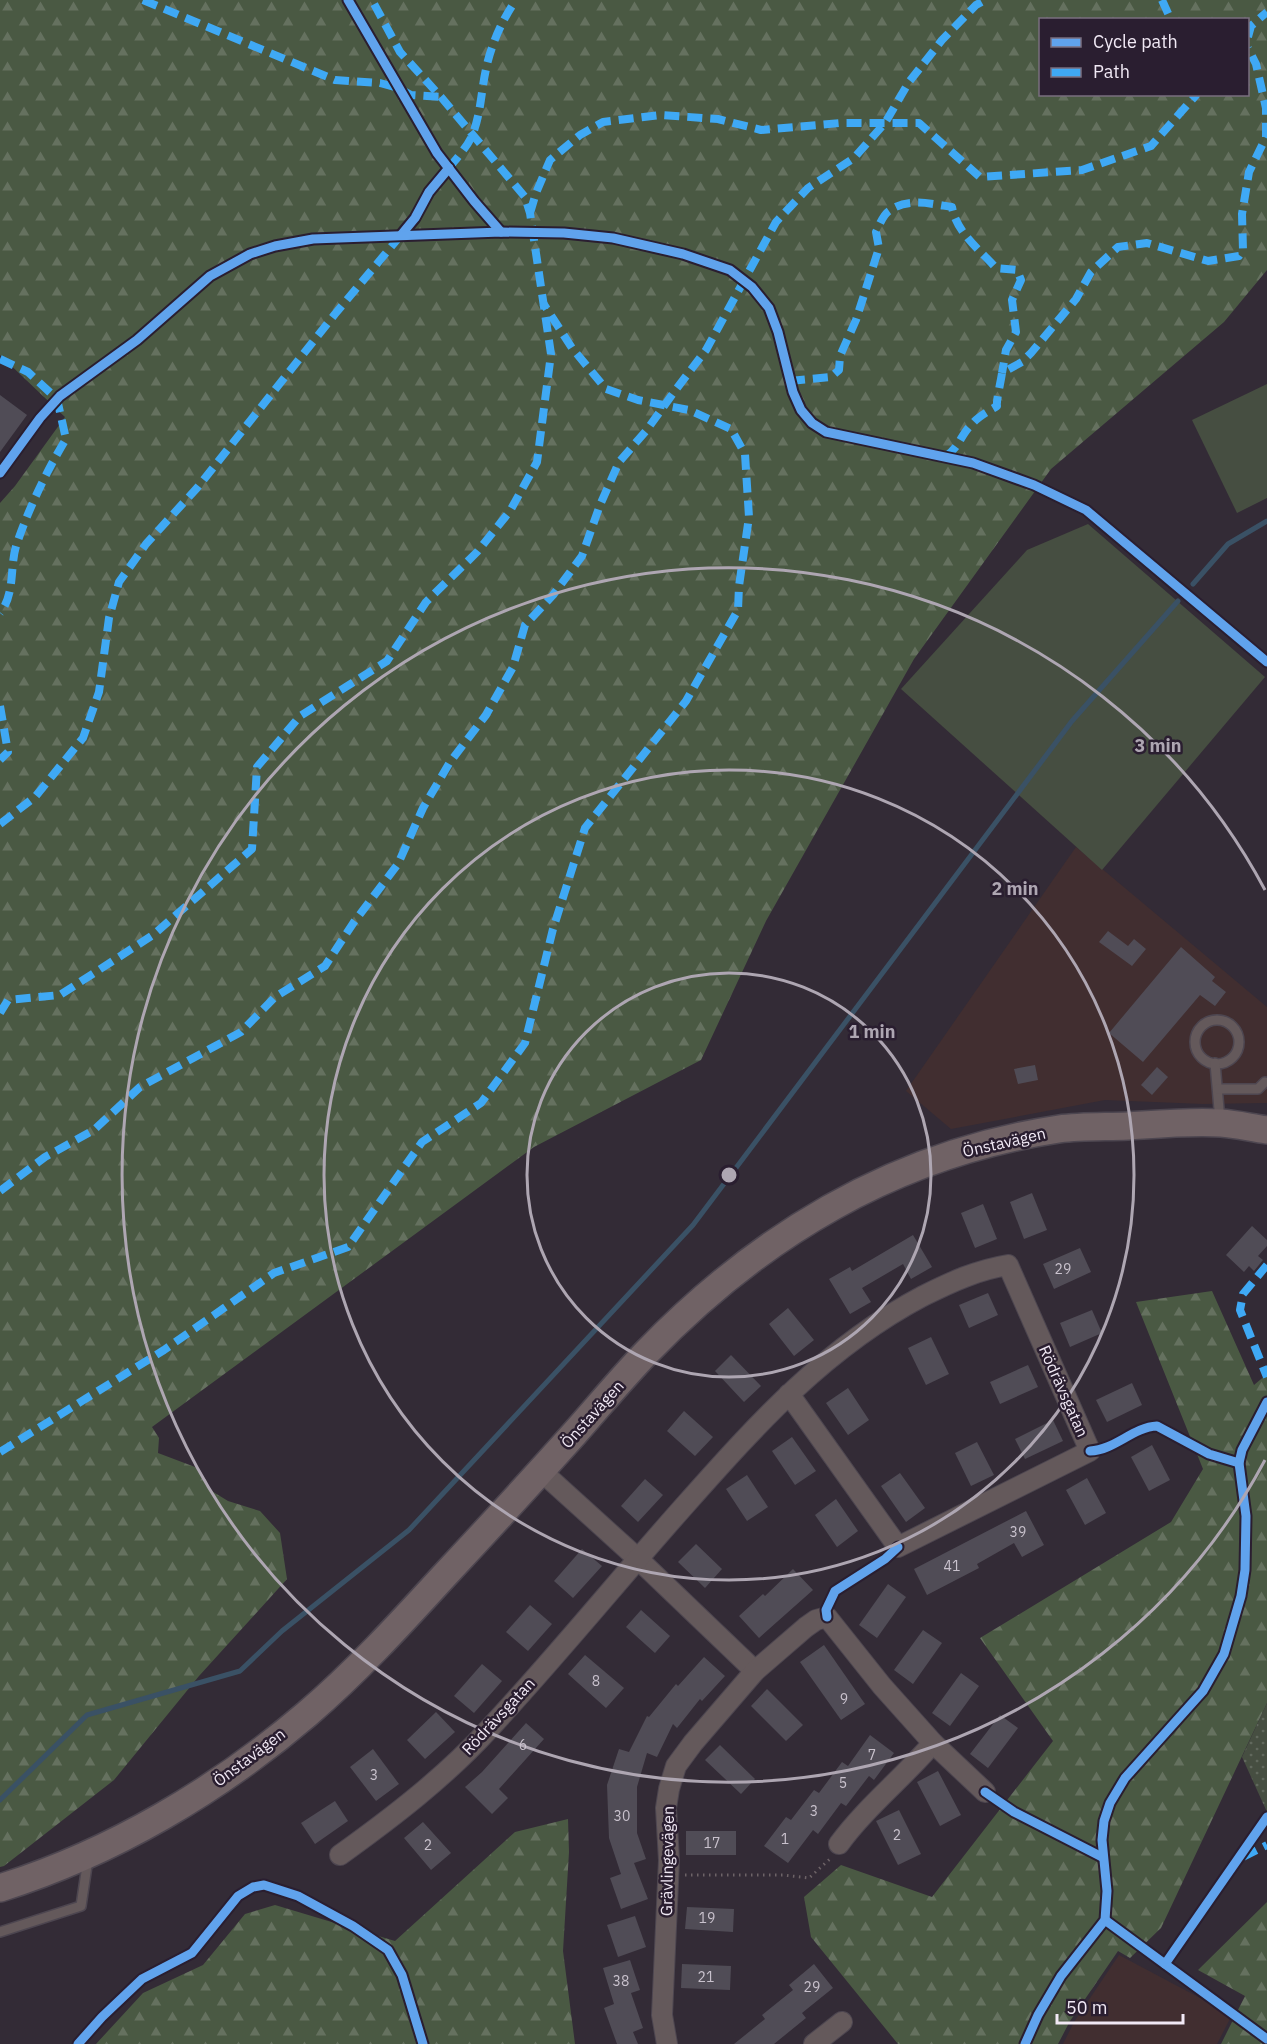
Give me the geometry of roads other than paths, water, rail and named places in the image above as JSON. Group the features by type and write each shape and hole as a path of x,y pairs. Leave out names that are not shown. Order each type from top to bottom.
{"street":[{"name":"Önstavägen","path":"0,1888 35,1877 88,1854 164,1814 224,1778 307,1714 377,1649 541,1472 646,1353 716,1288 761,1251 825,1209 938,1158 1004,1140 1062,1129 1221,1123 1267,1130"},
{"name":"Rödrävsgatan","path":"340,1855 385,1823 448,1770 488,1730 739,1444 789,1394 812,1371 895,1311 954,1281 984,1269 1008,1265 1090,1451 898,1547 789,1394"},
{"path":"541,1472 638,1558 755,1671"},
{"name":"Grävlingevägen","path":"667,2044 662,2015 668,1876 666,1808 676,1766 755,1671 806,1627 816,1620 827,1617 882,1686 933,1743 985,1792"},
{"path":"839,1844 853,1825 909,1772 933,1743"},
{"path":"814,2044 842,2022"}],"lane":[{"path":"1214,1020 1230,1025 1236,1031 1238,1039 1238,1048 1234,1056 1227,1061 1215,1063 1203,1059 1195,1044 1200,1028 1214,1020"},
{"path":"1215,1063 1221,1123"},
{"path":"1218,1089 1258,1089 1265,1082"},
{"path":"0,1932 81,1906 88,1854"}],"waterway":[{"path":"1193,584 1228,544 1267,521"},
{"path":"0,1800 87,1715 240,1671 282,1631 409,1530 693,1225 1072,721 1178,601"}]}
